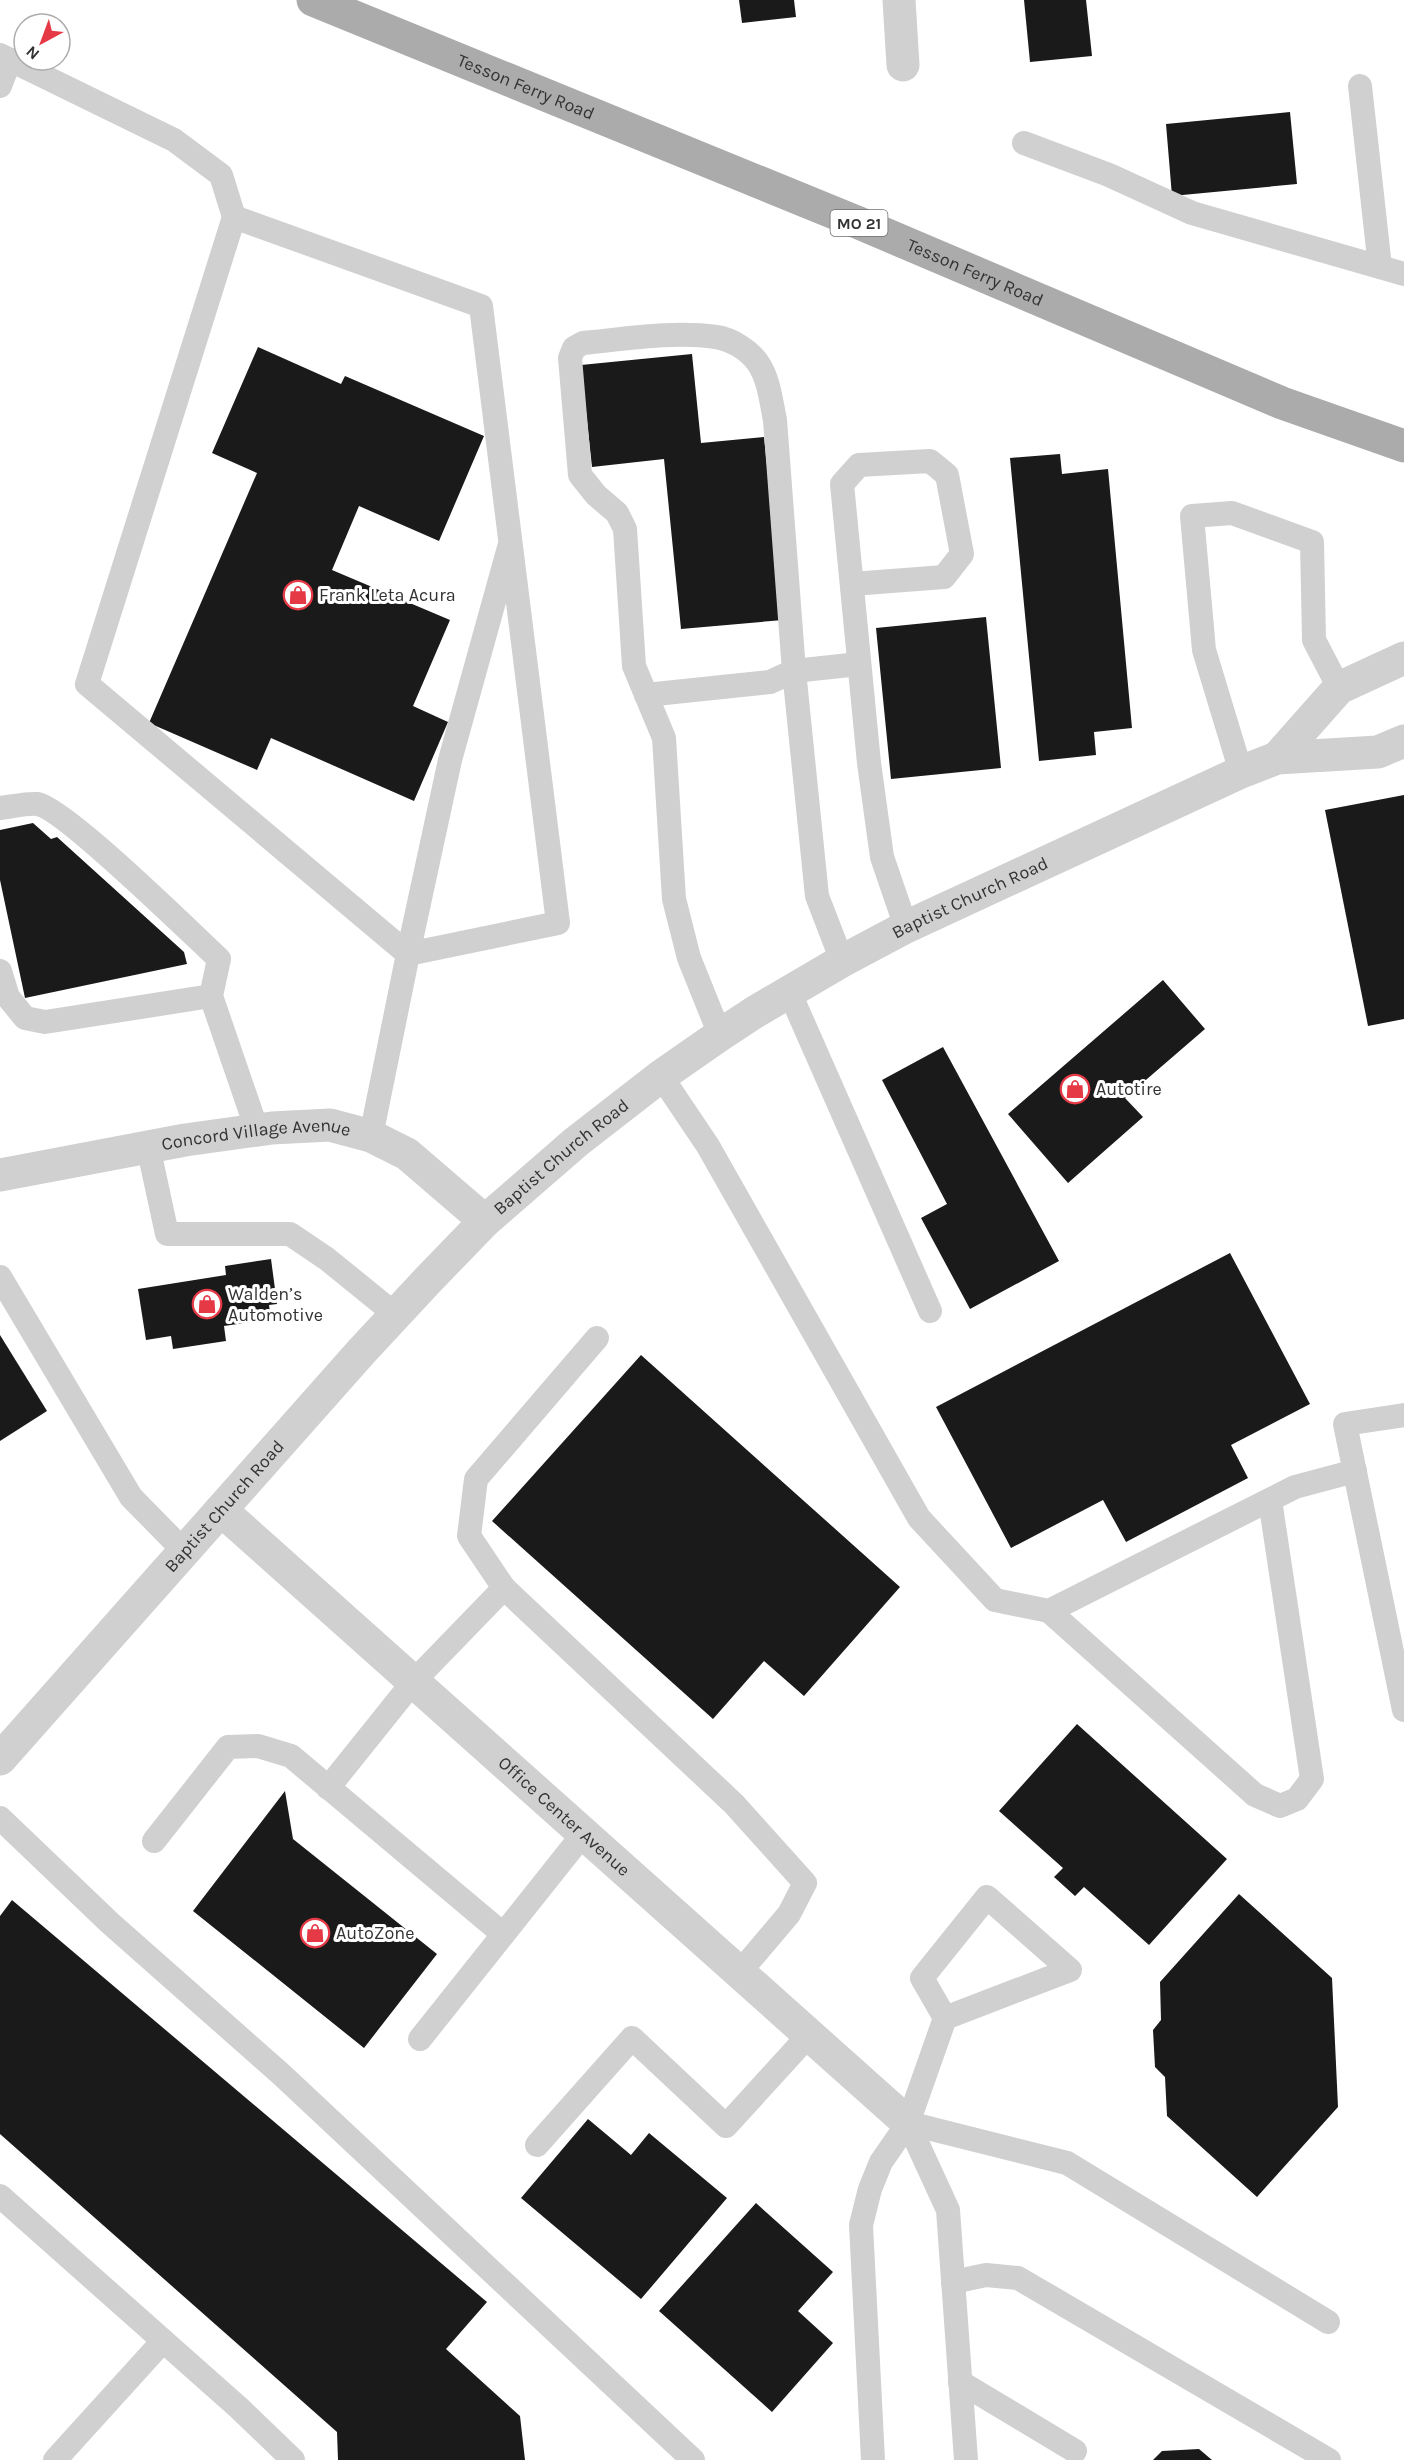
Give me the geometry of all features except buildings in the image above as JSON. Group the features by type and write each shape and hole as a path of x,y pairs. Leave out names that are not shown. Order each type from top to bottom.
{"main road":[{"name":"Tesson Ferry Road","path":"313,0 859,223 1282,403 1404,446"}],"street":[{"path":"898,0 903,65"},
{"name":"Baptist Church Road","path":"1277,758 1339,688 1404,658"},
{"name":"Baptist Church Road","path":"0,1759 396,1315 485,1221 576,1142 662,1076 720,1035 789,991 906,927 1241,772 1277,758 1378,752 1404,741"},
{"name":"Concord Village Avenue","path":"0,1175 148,1146 257,1130 330,1125 371,1136 407,1154 485,1221"},
{"name":"Office Center Avenue","path":"221,1510 908,2123"}],"lane":[{"path":"0,86 5,58 174,140 221,175 234,217 87,684 408,954"},
{"path":"1360,86 1380,267"},
{"path":"1024,143 1109,175 1192,213 1404,274"},
{"path":"234,217 481,306 558,923 408,954"},
{"path":"720,1035 689,958 674,899 664,738 634,666 625,529 617,513 580,476 570,358 574,348 583,342 680,335 718,337 738,345 757,362 767,383 775,420 794,671 817,896 842,961"},
{"path":"852,584 944,577 962,554 948,475 930,460 859,465 842,484 869,764 882,857 906,927"},
{"path":"1241,772 1204,650 1192,516 1232,513 1311,542 1314,640 1339,688"},
{"path":"371,1136 450,760 510,544"},
{"path":"646,695 770,682 794,671 860,664"},
{"path":"0,808 37,804 52,809 219,959 211,996 257,1130"},
{"path":"0,971 8,997 25,1018 45,1022 211,996"},
{"path":"789,991 930,1311"},
{"path":"662,1076 708,1146 919,1518 995,1600 1049,1611 1255,1795 1280,1806 1297,1799 1312,1779 1270,1500"},
{"path":"148,1146 167,1234 290,1234 327,1258 396,1315"},
{"path":"0,1277 131,1497 185,1552"},
{"path":"597,1338 476,1479 469,1536 504,1588 734,1804 805,1883 789,1914 738,1973"},
{"path":"1404,1415 1345,1424 1404,1710"},
{"path":"1049,1611 1295,1487 1355,1470"},
{"path":"328,1788 413,1682 504,1588"},
{"path":"154,1841 228,1747 258,1746 291,1756 503,1934"},
{"path":"0,1818 110,1923 282,2074 693,2460"},
{"path":"420,2039 584,1833"},
{"path":"873,2460 861,2225 870,2190 881,2162 908,2123 945,2018 922,1978 987,1897 1070,1970 945,2018"},
{"path":"537,2145 632,2038 726,2126 809,2035"},
{"path":"908,2123 948,2210 966,2460"},
{"path":"908,2123 1067,2163 1328,2322"},
{"path":"0,2196 293,2460"},
{"path":"953,2282 986,2275 1018,2278 1329,2460"},
{"path":"55,2460 163,2341"},
{"path":"960,2382 1075,2451"}],"place":[{"name":"Frank Leta Acura","path":"298,595"},
{"name":"Autotire","path":"1075,1089"},
{"name":"Walden’s Automotive","path":"207,1304"},
{"name":"AutoZone","path":"315,1933"}]}
